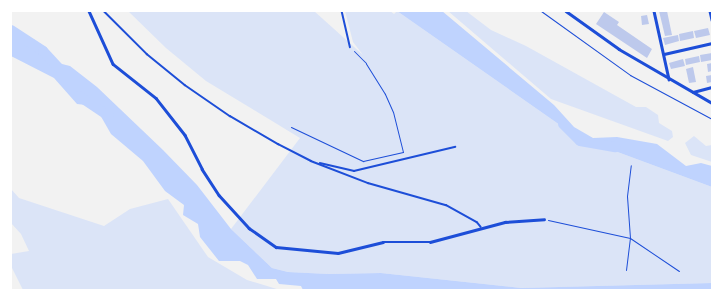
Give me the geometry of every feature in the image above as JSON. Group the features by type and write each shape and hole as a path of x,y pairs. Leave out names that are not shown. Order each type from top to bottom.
{"street":[{"path":"89,11 113,64 160,102 185,135 202,169 220,195 249,228 266,242 276,247 338,254 383,242 430,242 505,222 544,219"},
{"path":"566,11 619,48 712,102"},
{"path":"654,11 670,79"},
{"path":"710,11 712,20"},
{"path":"664,54 712,43"},
{"path":"693,92 712,87"}],"lane":[{"path":"104,11 147,54 185,85 230,116 318,164 368,184 446,205 477,222 481,228"},
{"path":"342,11 350,47"},
{"path":"318,164 325,163 354,171 455,147"}],"path":[{"path":"541,11 630,75 712,119"},
{"path":"291,127 363,161 404,152 393,112 385,94 366,63 354,52"},
{"path":"626,270 630,238 628,196 631,165"},
{"path":"544,219 630,238 679,271"}],"shaded area":[{"path":"128,11 314,11 363,55 353,42 345,11 390,11 394,14 397,11 577,137 712,187 712,283 521,288 381,273 329,274 288,272 272,268 231,229 300,138 206,81 166,48"},
{"path":"448,11 466,11 491,30 526,46 636,107 646,107 658,115 659,123 672,131 673,137 668,141 551,99"},
{"path":"694,136 706,146 712,145 712,162 691,155 685,143"},
{"path":"11,189 19,198 104,226 130,209 168,199 208,257 247,280 280,290 23,290 11,266 11,254 29,251 21,234 11,223"}],"water":[{"path":"397,11 442,11 554,105 574,127 593,138 617,137 657,144 686,166 701,163 712,166 712,187 577,137"},
{"path":"11,29 16,35 30,39 37,48 58,63 70,66 97,87 197,185 231,229 272,268 288,272 329,274 381,273 521,288 712,283 712,290 303,290 301,286 279,284 276,279 257,279 248,265 240,261 219,261 200,237 198,224 183,215 184,205 165,191 143,161 111,134 95,106 77,104 54,78 11,56"}],"building":[{"path":"659,11 667,11 672,35 665,36"},
{"path":"604,12 619,22 617,25 652,49 647,58 596,24"},
{"path":"647,15 649,24 642,25 641,16"},
{"path":"708,28 710,35 696,38 694,31"},
{"path":"693,31 694,38 680,41 679,34"},
{"path":"678,35 679,41 665,45 663,38"},
{"path":"712,53 712,60 701,62 700,55"},
{"path":"699,56 700,62 686,65 685,59"},
{"path":"683,59 685,66 671,69 669,63"},
{"path":"712,63 712,71 708,72 707,64"},
{"path":"693,67 696,82 689,83 686,69"},
{"path":"712,75 712,82 707,83 706,76"}],"waterway":[{"path":"11,30 43,51 58,67"},
{"path":"79,96 109,116"},
{"path":"563,124 580,141 615,147"}]}
